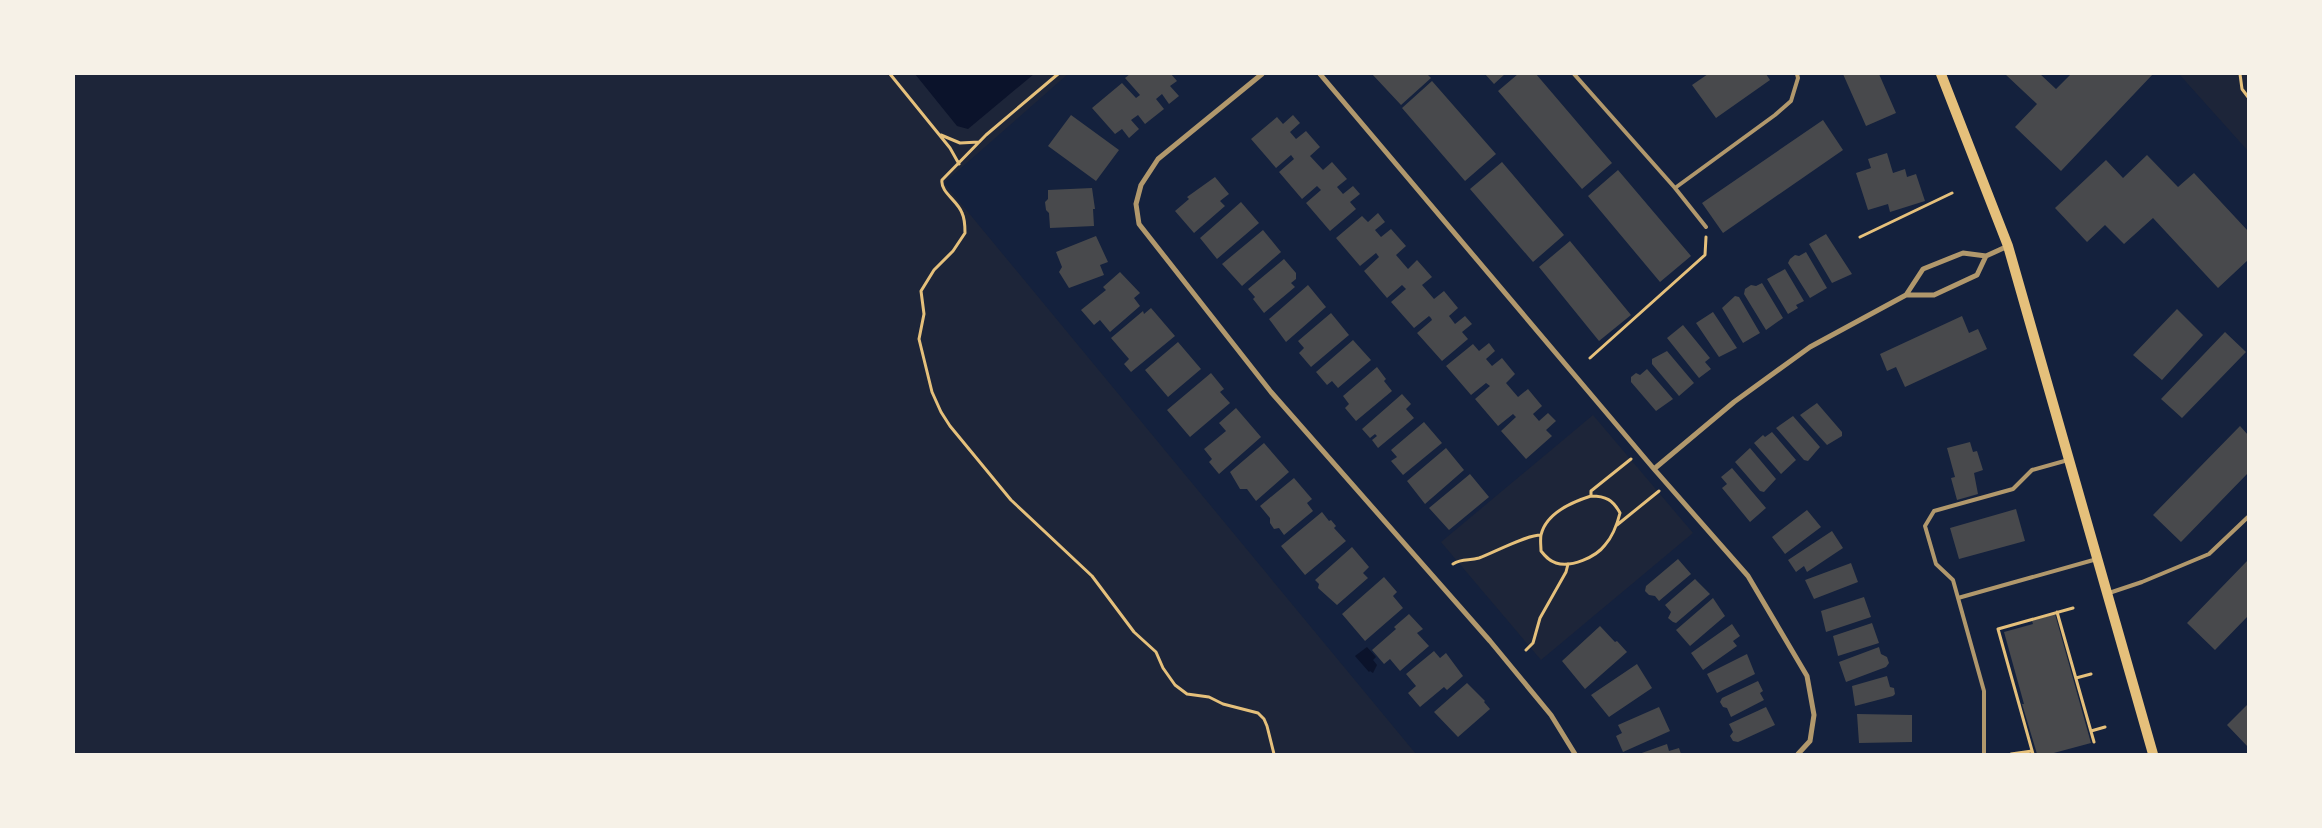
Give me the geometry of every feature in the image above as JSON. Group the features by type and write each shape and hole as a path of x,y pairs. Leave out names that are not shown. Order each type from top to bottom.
{"main road":[{"path":"1941,74 2008,246 2153,754"}],"street":[{"path":"1262,74 1158,159 1141,185 1136,204 1139,224 1271,392 1490,641 1551,715 1575,754"},
{"path":"1320,74 1654,470 1748,576 1807,676 1814,715 1810,741 1798,754"},
{"path":"1906,295 1923,269 1963,253 1986,256 2008,246"},
{"path":"1654,470 1734,402 1810,346 1906,295 1934,295 1977,275 1986,256"}],"lane":[{"path":"1574,74 1676,188 1706,227"},
{"path":"1676,188 1775,115 1791,101 1798,78 1797,74"},
{"path":"1984,754 1984,691 1952,580 1936,564 1925,526 1934,511 2014,488 2032,470 2068,460"},
{"path":"2107,594 2142,582 2209,554 2248,516"},
{"path":"1958,598 2097,559"}],"path":[{"path":"890,74 950,148 959,164"},
{"path":"1058,74 979,142 942,180 941,185 963,214 965,233 953,251 926,281 920,298 924,314 919,340 932,392 950,426 1011,500 1092,576 1134,632 1156,652 1163,668 1179,690 1258,713 1264,719 1267,726 1274,754"},
{"path":"2240,74 2242,90 2248,97"},
{"path":"938,133 952,142 960,144 979,142"},
{"path":"1860,237 1952,193"},
{"path":"1590,358 1705,255 1706,227"},
{"path":"1591,496 1591,492 1639,452"},
{"path":"1617,525 1668,484"},
{"path":"1591,496 1604,496 1616,504 1620,513 1617,525 1604,546 1595,554 1568,564 1557,564 1549,561 1541,551 1541,535 1557,511 1576,500 1591,496"},
{"path":"1453,564 1460,559 1474,559 1498,551 1533,535 1541,535"},
{"path":"1526,650 1533,643 1540,618 1566,572 1568,564"},
{"path":"2011,754 2033,753 1998,629 2073,608"},
{"path":"2058,612 2094,742"},
{"path":"2076,678 2091,674"},
{"path":"2091,731 2105,727"}],"shaded area":[{"path":"74,74 1068,74 944,183 1416,754 74,754"},
{"path":"915,74 1034,74 968,129 957,126"},
{"path":"2179,74 2248,74 2248,151"},
{"path":"1593,415 1693,533 1541,660 1441,542"},
{"path":"1367,647 1376,657 1373,660 1377,665 1373,673 1369,672 1355,656"}],"building":[{"path":"1130,74 1171,74 1177,81 1170,86 1179,96 1169,104 1162,94 1156,99 1164,109 1145,124 1138,115 1131,120 1139,129 1129,138 1122,129 1115,134 1092,108 1122,83 1136,98 1140,95 1125,78"},
{"path":"1372,74 1427,74 1431,78 1401,105"},
{"path":"1485,74 1505,74 1494,84"},
{"path":"1518,74 1536,74 1612,163 1582,189 1498,91"},
{"path":"1708,74 1766,74 1770,80 1716,118 1692,85"},
{"path":"1843,74 1879,74 1896,113 1866,126"},
{"path":"2005,74 2040,74 2056,89 2071,74 2153,74 2061,171 2015,127 2037,104"},
{"path":"1432,81 1496,154 1465,181 1402,108"},
{"path":"1071,115 1119,150 1096,181 1048,146"},
{"path":"1293,115 1300,123 1290,132 1296,139 1306,131 1320,147 1310,156 1323,170 1332,162 1347,179 1337,187 1343,194 1353,186 1360,194 1350,202 1356,209 1330,231 1306,203 1321,190 1317,186 1302,199 1279,172 1294,159 1291,155 1276,168 1251,139 1277,117 1283,124"},
{"path":"1823,120 1843,150 1723,233 1702,203"},
{"path":"1887,153 1893,173 1905,169 1907,177 1916,174 1925,201 1890,212 1888,204 1868,210 1856,173 1871,168 1868,159"},
{"path":"2147,155 2178,187 2194,173 2248,231 2248,260 2218,288 2153,218 2124,244 2105,225 2087,242 2055,208 2106,160 2123,178"},
{"path":"1502,162 1564,235 1533,262 1470,189"},
{"path":"1618,170 1691,256 1660,282 1588,196"},
{"path":"1215,177 1229,194 1220,201 1225,206 1194,233 1175,211 1189,199 1187,197"},
{"path":"1092,188 1095,209 1093,209 1094,226 1050,228 1049,213 1046,210 1045,202 1048,199 1048,190"},
{"path":"1241,202 1259,223 1217,259 1200,238"},
{"path":"1378,213 1385,222 1375,230 1381,237 1391,229 1406,246 1396,255 1408,269 1417,260 1432,277 1422,285 1434,299 1444,291 1458,308 1449,316 1455,324 1465,316 1472,324 1462,332 1468,339 1442,361 1417,333 1432,320 1431,318 1429,316 1414,328 1391,302 1406,289 1402,285 1387,298 1364,271 1379,257 1376,253 1360,266 1336,238 1362,216 1368,222"},
{"path":"1263,230 1281,252 1242,286 1222,264"},
{"path":"1826,234 1852,274 1832,283 1809,244"},
{"path":"1096,236 1108,262 1100,265 1104,275 1069,288 1059,272 1062,267 1056,252"},
{"path":"1570,241 1631,315 1599,341 1539,267"},
{"path":"1806,252 1827,288 1810,298 1788,263 1795,255 1799,256"},
{"path":"1284,259 1296,273 1296,279 1291,283 1295,287 1264,313 1248,289"},
{"path":"1785,269 1804,301 1796,305 1798,308 1788,314 1767,279"},
{"path":"1120,272 1140,293 1134,298 1140,306 1110,332 1100,320 1094,325 1081,310 1106,290 1103,287"},
{"path":"1762,283 1783,318 1766,330 1744,294 1745,289 1751,285 1756,286"},
{"path":"1308,285 1326,307 1286,342 1269,319"},
{"path":"1735,296 1739,297 1760,333 1743,343 1722,308"},
{"path":"1151,308 1175,336 1131,372 1124,364 1129,359 1111,338 1143,311 1144,314"},
{"path":"2177,309 2203,335 2162,380 2133,355"},
{"path":"1713,312 1737,348 1719,357 1696,323"},
{"path":"1331,313 1349,335 1311,367 1299,353 1304,348 1298,341"},
{"path":"1962,316 1969,333 1978,329 1987,349 1905,387 1896,367 1887,371 1880,354"},
{"path":"1683,325 1710,358 1705,362 1711,369 1699,378 1667,338"},
{"path":"2225,332 2246,352 2182,418 2161,399"},
{"path":"1353,340 1371,360 1338,388 1332,381 1327,385 1316,372"},
{"path":"1178,342 1201,369 1168,397 1145,370"},
{"path":"1489,343 1495,351 1486,359 1492,366 1502,358 1515,374 1506,383 1518,397 1528,389 1542,406 1533,414 1539,421 1548,413 1556,421 1546,430 1552,436 1526,459 1501,431 1516,417 1513,414 1498,426 1475,399 1490,386 1486,383 1471,395 1446,366 1473,344 1479,351"},
{"path":"1667,351 1694,383 1679,396 1652,364 1652,359"},
{"path":"1377,367 1392,391 1356,421 1345,408 1349,404 1343,396"},
{"path":"1647,369 1673,399 1656,411 1631,382 1631,377 1636,373 1640,375"},
{"path":"1211,373 1224,389 1220,392 1230,403 1190,437 1167,410"},
{"path":"1402,394 1411,404 1406,409 1414,418 1378,448 1372,440 1377,436 1375,434 1370,438 1362,429"},
{"path":"1817,403 1842,432 1842,436 1827,445 1800,415"},
{"path":"1236,408 1261,437 1219,474 1209,462 1212,459 1204,449 1226,431 1219,423"},
{"path":"1793,416 1820,447 1808,461 1804,460 1776,428"},
{"path":"1424,422 1442,443 1403,475 1391,461 1397,457 1391,450"},
{"path":"2240,426 2248,435 2248,473 2181,542 2153,515"},
{"path":"1772,432 1796,460 1781,474 1754,443 1763,435 1765,437"},
{"path":"1970,442 1973,452 1977,451 1983,470 1974,473 1978,494 1957,500 1951,478 1955,477 1947,448"},
{"path":"1264,443 1289,472 1256,501 1247,489 1240,489 1230,472"},
{"path":"1446,448 1464,470 1425,504 1407,481"},
{"path":"1750,448 1776,479 1764,492 1760,491 1735,462"},
{"path":"1732,468 1766,508 1750,522 1722,488 1727,484 1721,477"},
{"path":"1470,474 1489,497 1449,530 1429,508"},
{"path":"1294,478 1312,499 1307,503 1313,511 1284,535 1279,528 1274,529 1270,523 1270,518 1260,506"},
{"path":"2016,509 2025,541 1959,559 1950,528"},
{"path":"1807,510 1821,527 1785,554 1772,537"},
{"path":"1322,512 1336,526 1334,528 1346,541 1305,575 1281,546"},
{"path":"1832,531 1843,548 1807,572 1804,566 1796,572 1788,560"},
{"path":"1352,547 1369,567 1363,573 1368,578 1337,605 1318,588 1319,584 1315,580"},
{"path":"1678,559 1691,574 1659,601 1655,596 1649,595 1645,591 1646,586"},
{"path":"2248,560 2248,616 2215,650 2187,623"},
{"path":"1851,563 1858,582 1814,599 1805,580"},
{"path":"1384,577 1397,592 1393,596 1403,608 1365,641 1342,614"},
{"path":"1695,579 1710,594 1676,623 1673,622 1668,618 1671,612 1665,605"},
{"path":"1864,597 1871,617 1826,632 1821,611"},
{"path":"1713,598 1725,616 1690,646 1676,630"},
{"path":"1409,614 1423,629 1417,633 1429,646 1400,671 1390,659 1384,664 1372,650 1396,629 1394,627"},
{"path":"2055,614 2091,743 2050,754 2037,754 2004,632 2033,624 2032,621"},
{"path":"1872,623 1879,643 1838,656 1833,636"},
{"path":"1732,624 1740,636 1733,641 1737,646 1703,670 1691,653"},
{"path":"1600,626 1627,652 1585,689 1562,661"},
{"path":"1879,647 1881,654 1887,657 1889,663 1886,667 1846,682 1839,662"},
{"path":"1434,651 1440,658 1446,653 1463,676 1447,690 1444,687 1420,707 1408,693 1416,686 1406,674"},
{"path":"1747,654 1755,674 1717,693 1707,674"},
{"path":"1637,664 1652,688 1609,717 1591,695"},
{"path":"1887,676 1890,687 1894,688 1895,694 1893,696 1855,706 1852,686"},
{"path":"1758,681 1763,691 1760,693 1764,700 1731,717 1727,708 1723,707 1720,702 1722,698"},
{"path":"1467,683 1485,701 1490,709 1458,737 1434,712"},
{"path":"2248,704 2248,747 2227,725"},
{"path":"1659,707 1670,731 1623,752 1616,736 1622,733 1618,725"},
{"path":"1766,707 1775,725 1738,742 1733,741 1730,736 1733,732 1729,724"},
{"path":"1857,714 1912,715 1912,742 1859,743"},
{"path":"1667,744 1669,751 1679,748 1681,754 1639,754"}]}
